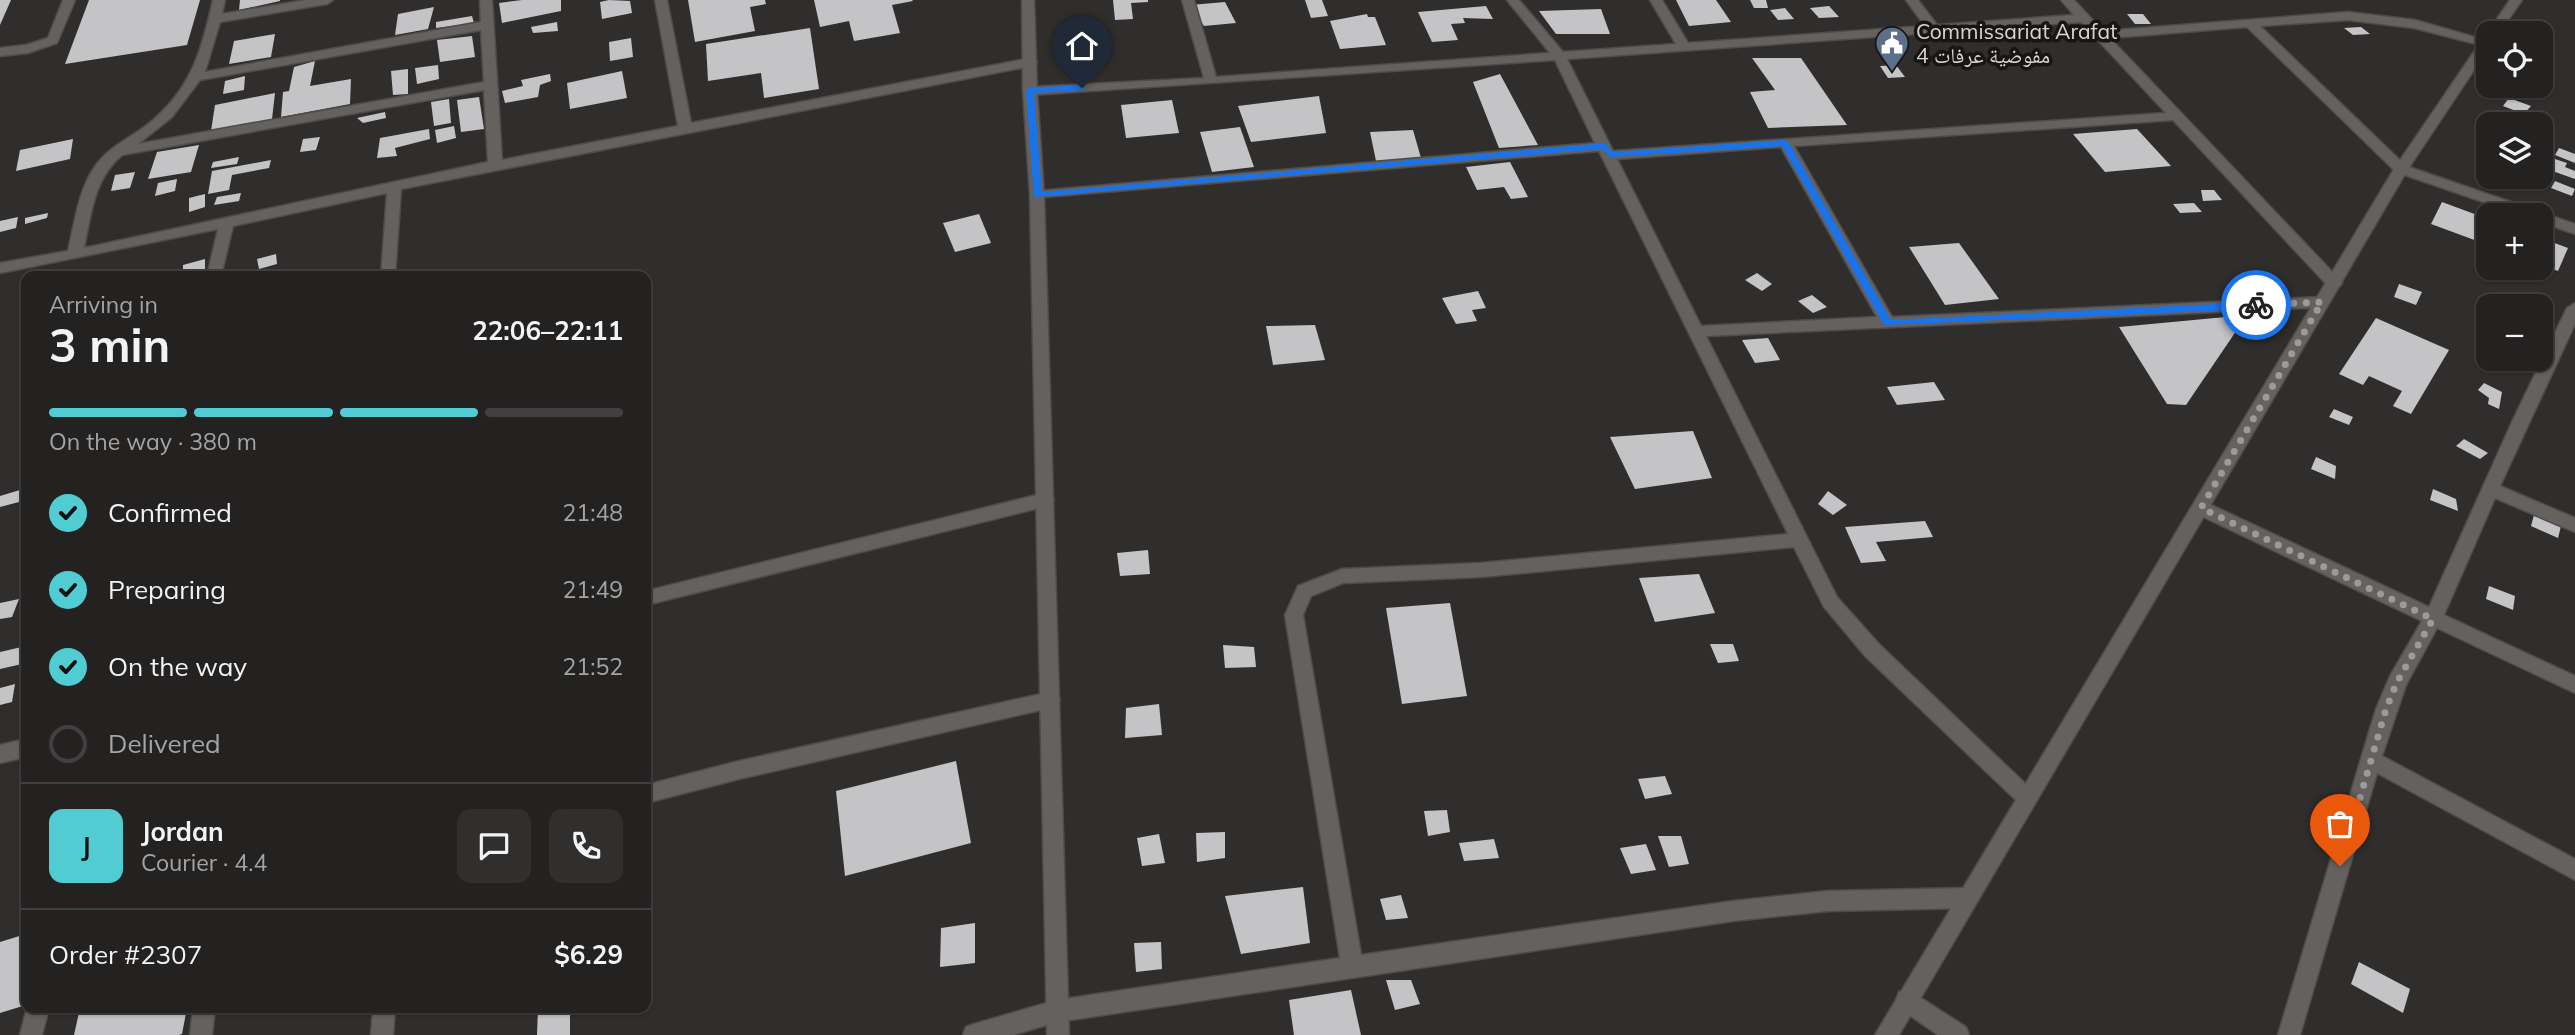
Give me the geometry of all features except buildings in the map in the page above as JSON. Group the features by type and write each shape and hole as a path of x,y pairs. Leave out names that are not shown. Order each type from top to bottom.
{"street":[{"path":"0,52 28,49 53,40 69,0"},
{"path":"75,255 91,185 102,165 179,104 197,77 219,0"},
{"path":"215,19 327,0"},
{"path":"486,0 495,165"},
{"path":"661,0 685,128"},
{"path":"1028,0 1030,91 1037,195 1058,1035"},
{"path":"1188,0 1211,81"},
{"path":"1513,0 1558,54 1830,602 1872,650 2027,798"},
{"path":"1656,0 1684,45"},
{"path":"1912,0 1933,28"},
{"path":"2067,0 2334,283"},
{"path":"2501,21 2516,0"},
{"path":"2099,35 2348,16 2386,19 2476,36"},
{"path":"1030,91 1211,81 2083,18"},
{"path":"2249,23 2400,169 2500,203"},
{"path":"197,77 486,25"},
{"path":"1885,1035 2201,508 2400,169 2476,58"},
{"path":"1,270 495,165 1031,62"},
{"path":"119,151 490,85"},
{"path":"1037,195 1607,150 1785,143 2176,117"},
{"path":"1785,143 1888,323"},
{"path":"388,271 394,187"},
{"path":"216,271 228,221"},
{"path":"2553,222 2575,229"},
{"path":"1696,331 2322,302"},
{"path":"2296,1032 2386,709 2397,682 2433,619 2490,489 2570,332 2575,308"},
{"path":"2490,489 2575,525"},
{"path":"651,597 1045,500"},
{"path":"2201,508 2575,685"},
{"path":"1352,967 1294,615 1304,591 1342,576 1481,570 1800,540"},
{"path":"651,793 739,770 1050,700"},
{"path":"0,754 21,749"},
{"path":"2371,760 2575,870"},
{"path":"974,1035 1058,1011 1733,911 1828,901 1968,898"},
{"path":"1907,1000 1958,1035"},
{"path":"31,1035 37,1013"},
{"path":"201,1035 203,1013"},
{"path":"382,1035 384,1013"}],"way so far":[{"path":"2256,305 2322,302 2201,508 2433,619 2397,682 2386,709 2340,866"}],"place":[{"name":"Commissariat Arafat 4 مفوضية عرفات","path":"1892,73"}],"route":[{"path":"1082,88 1030,91 1037,195 1605,146 1610,155 1785,143 1888,323 2256,305"}]}
